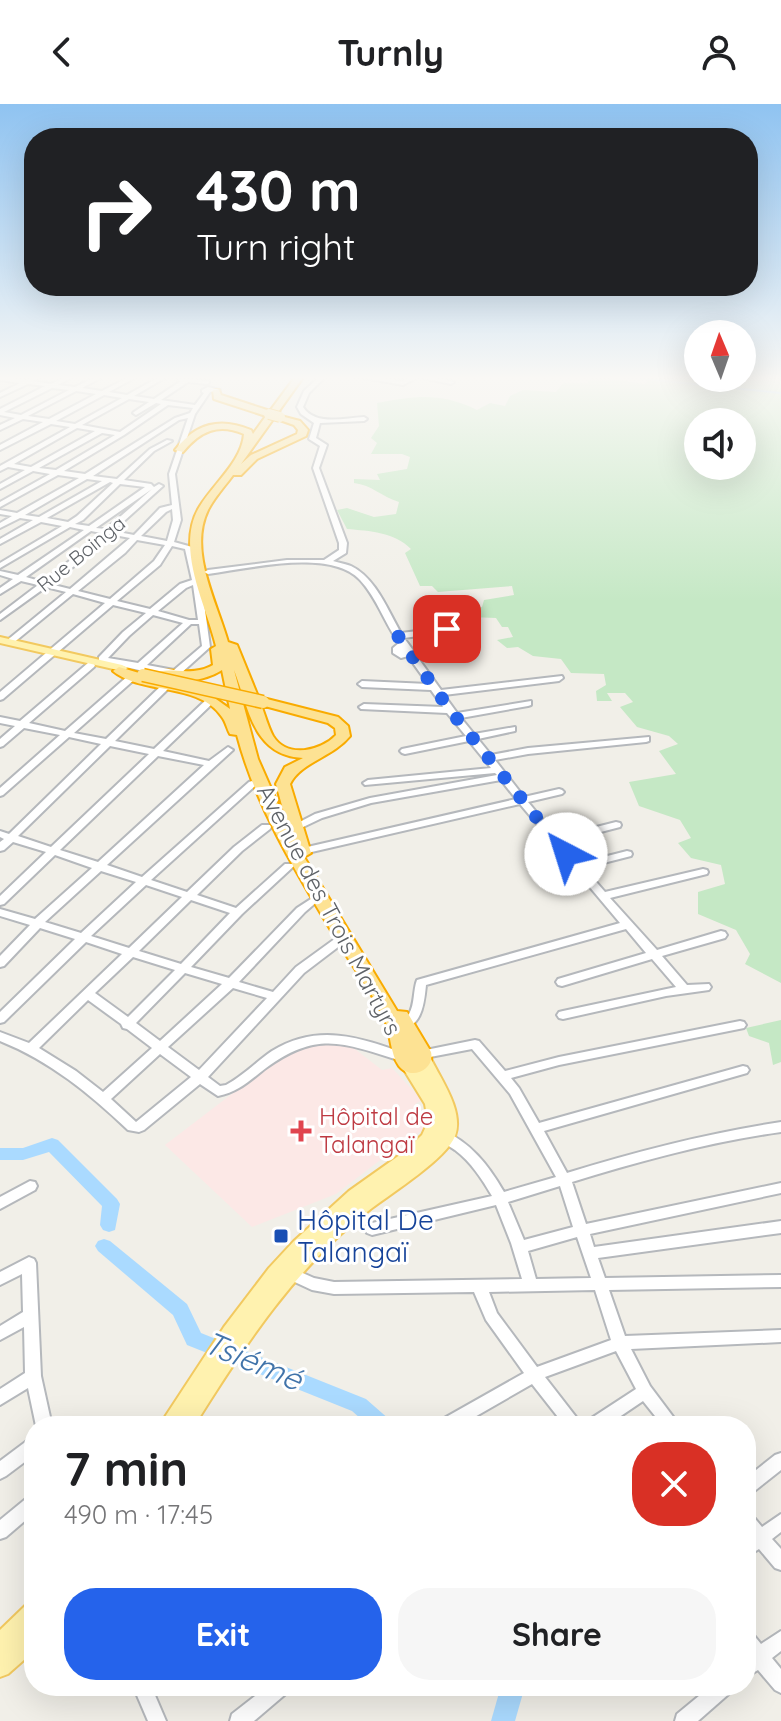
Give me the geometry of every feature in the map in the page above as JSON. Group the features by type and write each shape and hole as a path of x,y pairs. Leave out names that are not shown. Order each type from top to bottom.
{"highway":[{"name":"Avenue des Trois Martyrs","path":"242,451 203,509 195,534 196,559 247,747 273,826 401,1026"},
{"name":"Avenue des Trois Martyrs","path":"250,451 211,506 203,526 202,551 262,763 303,852 401,1026 414,1057"},
{"path":"228,483 254,457 266,451"},
{"path":"212,609 210,617 220,666 208,686 213,701"},
{"path":"231,645 268,741 277,749 294,753 325,752"},
{"path":"133,672 187,678 208,675 220,666"},
{"path":"133,672 213,701 234,720 252,784 273,826"},
{"path":"133,672 323,713 343,723 348,732 346,738 294,767 285,776 283,784 303,852"}],"main road":[{"path":"3,644 133,672"},
{"path":"51,654 133,672"},
{"name":"Avenue des Trois Martyrs","path":"414,1057 446,1109 449,1124 440,1135"},
{"path":"177,1416 289,1273 342,1222 428,1157 440,1135"},
{"path":"189,1416 265,1285 307,1236 440,1135"},
{"path":"0,1646 24,1623"},
{"path":"0,1666 24,1645"}],"street":[{"path":"2,466 30,451"},
{"path":"0,487 64,451"},
{"path":"0,505 94,451"},
{"path":"0,526 125,451"},
{"path":"0,566 90,510 150,451"},
{"path":"0,697 157,563 170,543 177,520 171,487 179,451"},
{"path":"322,451 316,468 344,547 326,562"},
{"path":"2,466 118,483 171,487"},
{"path":"0,542 107,481"},
{"path":"0,592 89,528 155,486"},
{"name":"Rue Boinga","path":"0,618 109,532 155,486"},
{"path":"3,644 137,537 163,510 175,506"},
{"path":"0,512 188,547 207,645 180,672 133,672 101,658 183,586 194,582"},
{"path":"208,572 285,563 326,562 358,573 453,713 555,841 684,989"},
{"path":"0,573 189,622 201,622"},
{"path":"0,793 189,622"},
{"path":"405,646 447,629"},
{"path":"405,646 473,646"},
{"path":"0,744 91,665"},
{"path":"362,684 437,690 559,678"},
{"path":"0,848 5,836 109,744 166,686"},
{"path":"0,902 213,701"},
{"path":"364,707 453,713 528,703"},
{"path":"0,720 211,764"},
{"path":"405,751 512,729"},
{"path":"489,758 646,739"},
{"path":"0,963 39,922 228,750"},
{"path":"297,826 319,815 501,773"},
{"path":"368,783 501,773"},
{"path":"0,1019 252,784"},
{"path":"303,852 559,792"},
{"path":"555,841 616,825"},
{"path":"32,1047 238,849 273,826"},
{"path":"5,836 238,912"},
{"path":"577,867 627,854"},
{"path":"127,1025 238,912 289,866"},
{"path":"603,896 703,872"},
{"path":"104,1098 232,982 314,900"},
{"path":"0,912 276,997"},
{"path":"401,1026 417,1011 421,983 627,925"},
{"path":"562,982 721,935"},
{"path":"0,1036 32,1047 104,1098 136,1127 199,1078 300,970 340,941"},
{"path":"563,1015 705,987"},
{"path":"89,994 218,1091 231,1090 290,1046 326,1036 414,1057 475,1044 504,1076 564,1179 620,1343 645,1391 664,1416"},
{"path":"504,1076 559,1061 740,1025"},
{"path":"537,1128 743,1070"},
{"path":"372,1229 499,1199 705,1141 781,1127"},
{"path":"440,1135 474,1157 499,1199 520,1247 531,1285"},
{"path":"0,1204 30,1186"},
{"path":"520,1247 583,1230 781,1188"},
{"path":"591,1253 781,1227"},
{"path":"0,1279 29,1263 33,1376 42,1416"},
{"path":"289,1273 312,1284 334,1288 781,1281"},
{"path":"479,1286 491,1316 512,1347 568,1416"},
{"path":"0,1334 31,1315"},
{"path":"462,1416 536,1374 620,1343 781,1336"},
{"path":"0,1398 33,1376"},
{"path":"608,1416 645,1391"},
{"path":"0,1471 24,1453"},
{"path":"756,1480 781,1460"},
{"path":"0,1531 24,1511"},
{"path":"756,1542 781,1522"},
{"path":"756,1546 781,1562"},
{"path":"756,1660 781,1640"},
{"path":"756,1664 781,1684"},
{"path":"146,1696 157,1721"},
{"path":"239,1721 270,1696"},
{"path":"684,1721 713,1696"}],"shaded area":[{"name":"Hôpital de Talangaï","path":"323,1044 351,1046 382,1070 392,1068 422,1100 415,1104 424,1114 425,1127 403,1147 396,1148 336,1194 252,1227 165,1145 284,1054"}],"green space":[{"path":"372,451 684,451 684,480 756,480 756,451 781,451 781,983 745,964 750,954 736,930 698,914 698,892 725,884 721,865 691,858 678,843 691,838 680,820 639,806 629,782 676,774 659,751 678,744 669,736 637,727 620,707 633,702 625,693 607,693 612,701 597,701 596,691 606,685 604,674 571,673 561,659 533,656 518,647 507,648 497,640 513,637 508,627 502,627 496,618 470,617 466,611 482,607 484,600 514,595 512,586 438,592 432,586 420,586 405,553 411,549 404,543 373,532 347,529 337,510 347,508 374,517 396,514 399,502 354,483 354,479 380,480 377,474 407,469 410,457 371,454"},
{"path":"781,1020 781,1062 773,1065 769,1043 749,1036 746,1028"}],"waterway":[{"name":"Tsiémé","path":"0,1154 23,1154 52,1144 111,1204 109,1225"},
{"name":"Tsiémé","path":"104,1246 180,1310 194,1339 359,1405 372,1416"},
{"name":"Tsiémé","path":"503,1721 510,1696"}],"place":[{"name":"Hôpital de Talangaï","path":"301,1131"},
{"name":"Hôpital De Talangaï","path":"281,1236"}],"route":[{"path":"447,629 398,636 450,710 566,854"}]}
